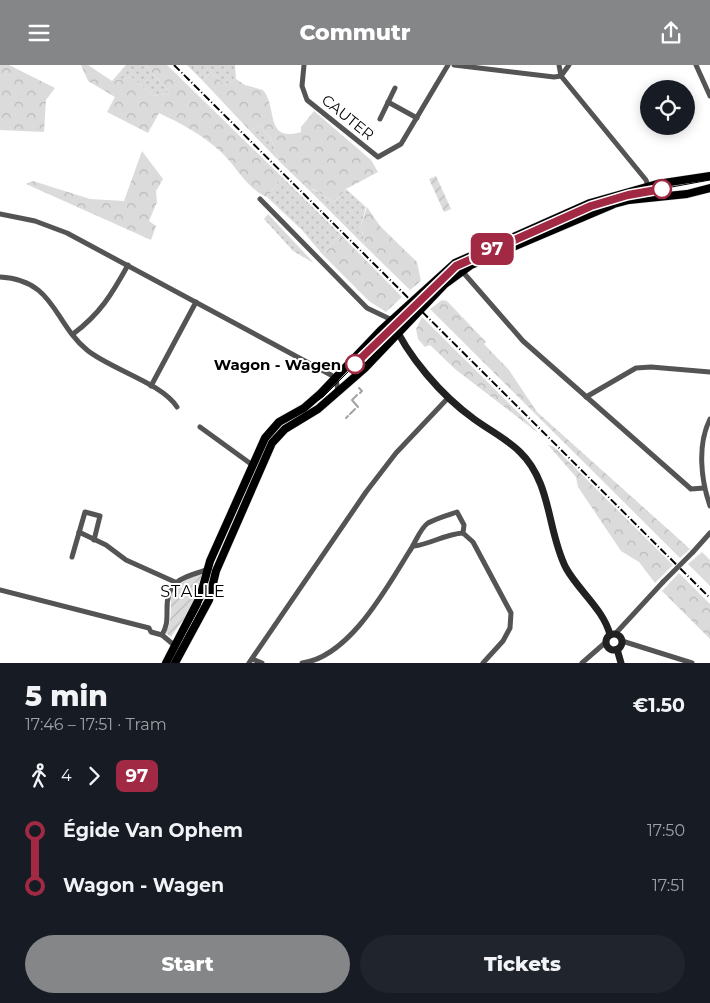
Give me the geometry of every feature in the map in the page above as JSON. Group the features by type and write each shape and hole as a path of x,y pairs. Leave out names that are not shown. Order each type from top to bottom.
{"main road":[{"path":"166,663 200,597 206,570 251,464 269,432 279,422 312,402 335,378 395,327 455,263 590,203 648,187 710,176"},
{"path":"175,663 209,600 216,571 268,449 285,429 318,409 365,368 395,327 410,318 460,271 593,211 630,201 687,194 710,188"}],"street":[{"name":"CAUTER","path":"304,65 302,86 308,100 378,157 401,144 417,117"},
{"path":"388,102 417,117 448,65"},
{"path":"454,65 561,76"},
{"path":"559,65 561,76 646,180 652,198"},
{"path":"561,76 569,65"},
{"path":"696,65 710,96"},
{"path":"380,119 395,89"},
{"path":"260,199 367,307 395,327 448,398 475,420 514,447 530,465 542,487 552,531 562,559 571,577 603,620 610,637 610,649 617,649"},
{"path":"0,214 52,226 128,265 335,378 338,391"},
{"path":"455,263 513,331 586,397 691,489 704,487"},
{"path":"73,334 95,317 128,265"},
{"path":"0,277 18,279 37,289 54,305 73,334 95,356 151,386 173,401 177,407"},
{"path":"151,386 196,302"},
{"path":"586,397 636,368 651,367 710,372"},
{"path":"262,663 250,661 366,492 396,453 448,398"},
{"path":"710,419 702,452 704,487 710,506"},
{"path":"200,427 251,464"},
{"path":"72,557 85,512 92,512 100,516 94,540"},
{"path":"302,663 311,662 335,649 354,633 427,524 457,512 464,525 462,533"},
{"path":"79,532 106,545 126,560 175,582"},
{"path":"414,546 423,545 450,533 462,533 473,542 511,613 510,629 503,641 483,663"},
{"path":"582,663 610,637 710,533"},
{"path":"162,635 167,625 168,593 175,582 206,570"},
{"path":"0,590 108,619 116,618 149,628 151,632 162,635 174,645"},
{"path":"610,637 692,663"},
{"path":"620,663 617,649 622,641"}],"green space":[{"path":"0,65 9,65 55,88 46,100 44,132 0,130"},
{"path":"81,65 88,65 112,81 131,77 153,96 166,94 169,91 145,65 167,65 282,177 267,197 254,189 215,147 200,135 176,121 159,113 148,133 107,112 115,97 88,81"},
{"path":"126,65 145,65 169,91 166,94 153,96 131,77 112,81"},
{"path":"187,65 235,65 236,79 225,85 211,72 202,80"},
{"path":"211,72 225,85 236,79 245,85 263,90 277,128 282,132 289,134 301,132 301,127 314,111 371,160 378,172 346,189 334,202 313,189 309,190 280,162 271,139 259,125 250,131 202,80"},
{"path":"259,125 271,139 280,162 250,131"},
{"path":"142,151 163,179 156,191 157,202 149,221 156,226 151,240 26,184 33,181 90,199 124,201"},
{"path":"436,176 451,209 444,212 429,179"},
{"path":"282,177 340,234 323,255 302,230 267,197"},
{"path":"312,189 334,202 346,189 366,207 361,225 365,246 309,190"},
{"path":"367,207 380,226 417,262 421,281 410,290 365,246 361,225"},
{"path":"268,214 313,262 293,251 264,219"},
{"path":"340,234 402,297 386,312 369,301 323,255"},
{"path":"442,300 447,301 486,342 484,344 509,370 537,412 690,549 680,558 430,309"},
{"path":"422,317 537,432 455,369 430,345 425,347 418,339 416,329"},
{"path":"548,445 553,446 673,565 655,583 639,562 621,551 578,487 576,477"},
{"path":"702,552 710,560 710,586 688,564"},
{"path":"201,573 203,574 199,597 171,637 166,633 170,622 173,593 186,580"},
{"path":"679,573 710,604 710,639 662,591"}],"waterway":[{"path":"359,388 362,391 360,393"},
{"path":"357,395 352,400 358,407"},
{"path":"350,414 355,409"}],"tram line":[{"path":"169,663 200,606 213,562 267,439 281,424 323,397 447,273 467,260 591,206 628,195 710,180"},
{"name":"97","path":"355,364 440,279 456,266 591,206 628,195 662,189"}],"railway":[{"path":"174,65 710,598"}],"place":[{"name":"Wagon - Wagen","path":"355,364"}],"district":[{"name":"STALLE","path":"193,591"}]}
